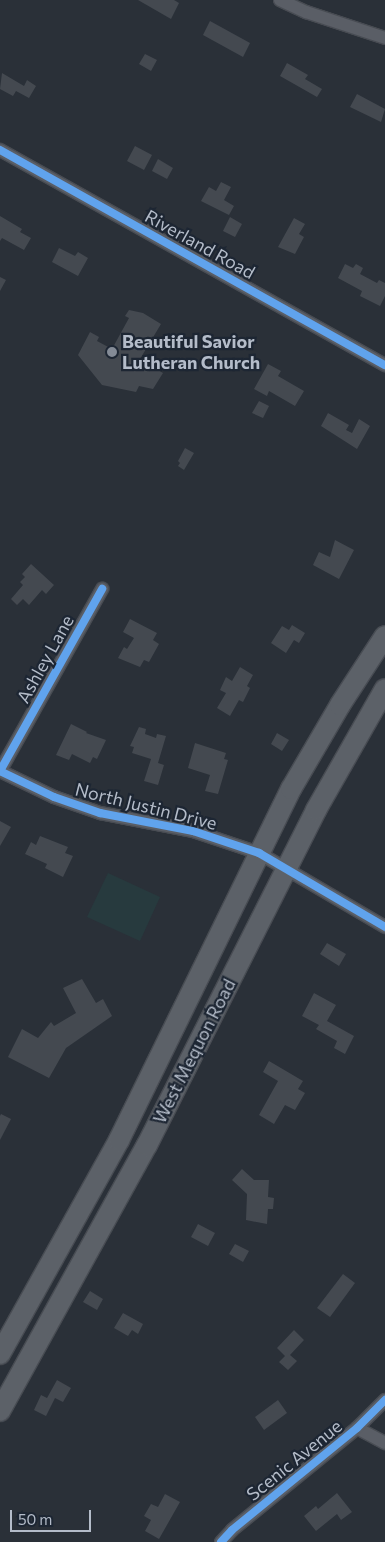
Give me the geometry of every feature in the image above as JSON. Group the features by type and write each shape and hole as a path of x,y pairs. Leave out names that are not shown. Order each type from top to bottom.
{"main road":[{"name":"West Mequon Road","path":"0,1354 120,1140 292,789 340,705 385,636"},
{"name":"West Mequon Road","path":"0,1411 147,1145 286,868 348,751 385,689"}],"street":[{"path":"280,0 306,12 385,38"},
{"name":"Riverland Road","path":"0,150 385,365"},
{"name":"Ashley Lane","path":"0,771 102,589"},
{"name":"North Justin Drive","path":"0,771 54,797 100,813 193,831 259,853 385,927"},
{"name":"Scenic Avenue","path":"221,1542 232,1530 357,1428 385,1400"},
{"path":"357,1428 385,1443"}],"green space":[{"path":"108,873 160,897 140,941 87,917"}],"building":[{"path":"138,0 174,0 179,3 171,19"},
{"path":"210,21 250,43 243,57 203,35"},
{"path":"145,54 157,60 151,71 139,64"},
{"path":"287,63 308,75 305,79 322,89 317,97 280,76"},
{"path":"2,73 24,86 27,80 36,86 29,98 16,91 13,96 0,89"},
{"path":"357,94 385,109 381,122 350,107"},
{"path":"135,146 152,155 144,170 127,161"},
{"path":"158,159 173,168 167,179 152,171"},
{"path":"221,182 231,187 224,200 234,206 229,215 201,201 209,187 216,191"},
{"path":"0,216 22,229 20,232 31,238 24,250 2,238 0,241"},
{"path":"230,217 242,224 235,237 223,231"},
{"path":"294,218 305,224 299,234 304,237 295,254 278,247"},
{"path":"59,248 75,256 78,252 88,258 78,276 52,262"},
{"path":"345,264 353,268 356,264 363,268 360,274 377,283 379,280 385,283 385,296 380,306 360,296 362,291 338,278"},
{"path":"0,277 6,280 0,291"},
{"name":"Beautiful Savior Lutheran Church","path":"129,310 143,313 161,324 140,359 163,373 153,389 139,386 136,392 102,385 78,355 90,332 99,337 97,341 112,349 129,318 125,316"},
{"path":"268,364 281,371 278,376 304,391 295,406 269,391 267,396 254,389"},
{"path":"259,401 269,406 263,418 252,413"},
{"path":"328,413 349,425 346,430 352,433 359,419 370,426 357,449 321,426"},
{"path":"185,448 194,453 184,470 178,466 180,463 178,461"},
{"path":"335,540 354,550 339,579 313,565 319,552 330,557"},
{"path":"31,564 54,585 46,594 42,590 29,605 23,599 17,605 11,599 23,585 20,582 25,577 22,574"},
{"path":"130,619 157,633 153,640 159,644 149,662 144,660 140,667 118,658 124,647 127,649 134,638 123,632"},
{"path":"292,625 305,633 299,643 294,640 286,653 271,643 282,626 289,630"},
{"path":"240,667 253,675 247,686 250,688 243,702 239,700 230,716 217,708 226,693 220,690 226,677 232,681"},
{"path":"71,724 86,733 106,740 97,759 93,757 90,763 72,754 69,760 56,755"},
{"path":"139,727 146,729 145,734 156,738 157,734 166,736 158,763 164,765 158,785 144,781 151,759 132,753 134,747 130,746"},
{"path":"277,733 289,740 282,751 271,744"},
{"path":"195,743 226,753 224,759 228,760 218,794 205,791 210,775 188,768"},
{"path":"0,821 11,827 0,846"},
{"path":"40,836 68,847 65,853 73,856 63,877 45,868 47,864 25,854 31,842 36,845"},
{"path":"327,943 346,954 339,966 320,954"},
{"path":"82,979 96,1003 103,999 112,1016 66,1048 49,1078 8,1057 22,1029 38,1038 51,1022 54,1026 76,1013 63,988"},
{"path":"314,993 336,1005 327,1021 354,1036 345,1054 334,1048 337,1041 316,1029 319,1025 302,1016"},
{"path":"269,1061 303,1081 298,1089 305,1093 295,1110 285,1105 274,1124 259,1115 278,1081 263,1072"},
{"path":"1,1114 11,1119 0,1140 0,1116"},
{"path":"242,1169 254,1180 269,1180 268,1197 274,1198 273,1209 268,1209 267,1224 246,1220 247,1194 232,1180"},
{"path":"198,1224 215,1233 208,1246 191,1237"},
{"path":"235,1244 249,1251 243,1262 229,1254"},
{"path":"343,1274 355,1283 330,1317 317,1308"},
{"path":"90,1291 103,1299 97,1310 83,1302"},
{"path":"123,1313 143,1324 138,1334 132,1330 128,1336 114,1328"},
{"path":"294,1330 304,1340 290,1355 297,1361 288,1370 279,1362 285,1356 277,1348"},
{"path":"57,1380 71,1388 63,1402 55,1398 46,1416 34,1410 41,1395 47,1398"},
{"path":"278,1400 287,1413 264,1430 255,1417"},
{"path":"337,1493 352,1512 341,1520 337,1514 316,1531 304,1516 316,1506 318,1509"},
{"path":"165,1494 180,1502 159,1539 145,1531 151,1520 144,1516 151,1504 158,1507"}],"cycle path":[{"path":"0,150 385,365"},
{"path":"0,771 102,589"},
{"path":"0,771 54,797 100,813 193,831 259,853 385,927"},
{"path":"221,1542 232,1530 357,1428 385,1400"}],"place":[{"name":"Beautiful Savior Lutheran Church","path":"112,352"}]}
